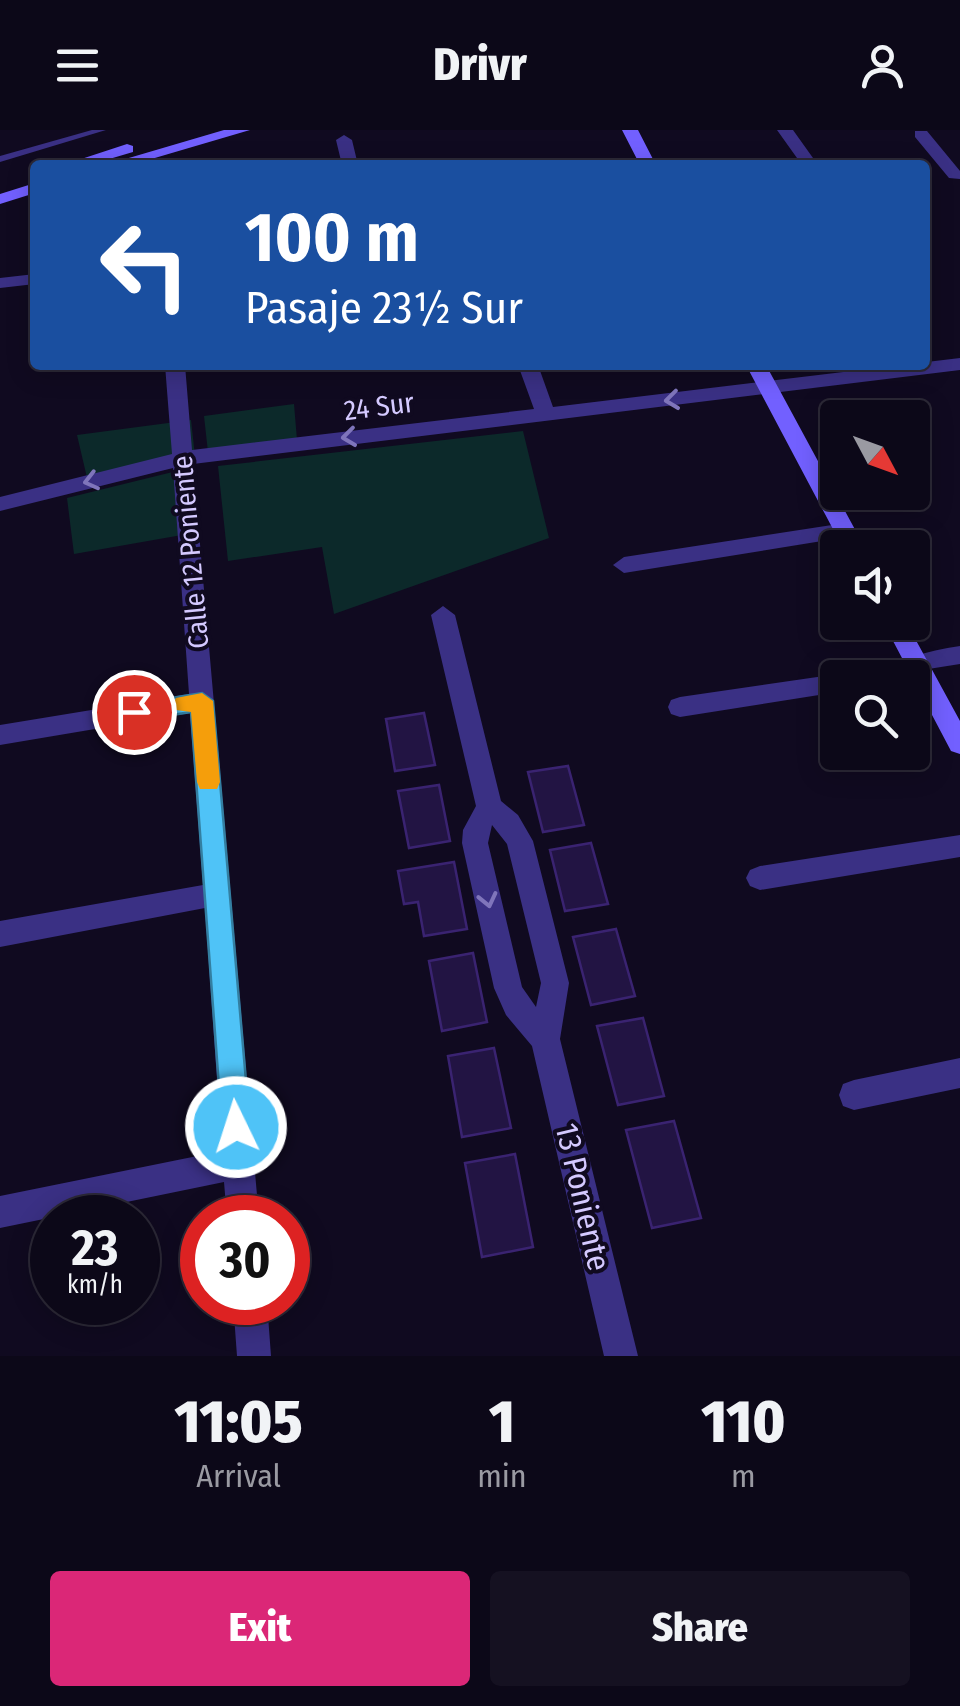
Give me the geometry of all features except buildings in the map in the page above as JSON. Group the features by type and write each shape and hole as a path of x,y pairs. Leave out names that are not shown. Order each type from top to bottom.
{"street":[{"path":"89,160 194,130"},
{"path":"131,160 242,130"},
{"path":"630,130 645,160"},
{"path":"785,130 806,160"},
{"path":"921,134 952,175"},
{"path":"344,140 349,160"},
{"path":"0,185 30,176"},
{"path":"0,199 30,190"},
{"path":"0,283 30,279"},
{"name":"Calle 12 Poniente","path":"175,370 241,1195"},
{"path":"530,370 546,414"},
{"path":"759,370 845,530"},
{"name":"24 Sur","path":"0,502 182,458 768,388 956,370"},
{"path":"624,564 820,543"},
{"name":"13 Poniente","path":"443,615 490,807 510,822 520,840 556,983 546,1039 621,1356"},
{"path":"929,660 960,655"},
{"path":"680,707 820,686"},
{"path":"930,688 960,744"},
{"path":"0,735 202,701"},
{"name":"13 Poniente","path":"490,807 476,830 475,843 508,988 516,1005 546,1039"},
{"path":"760,878 960,846"},
{"path":"0,934 217,894"},
{"path":"854,1095 960,1073"},
{"path":"0,1212 239,1163"},
{"path":"252,1325 254,1356"}],"lane":[{"path":"0,159 102,130"}],"green space":[{"path":"294,404 297,440 208,452 204,416"},
{"path":"191,420 195,456 88,482 77,435"},
{"path":"523,431 549,538 334,614 322,547 228,561 218,466"},
{"path":"193,467 199,532 74,554 67,498"}],"slow traffic":[{"path":"184,704 202,701 208,782"}],"route":[{"path":"134,712 202,701 236,1127"}]}
